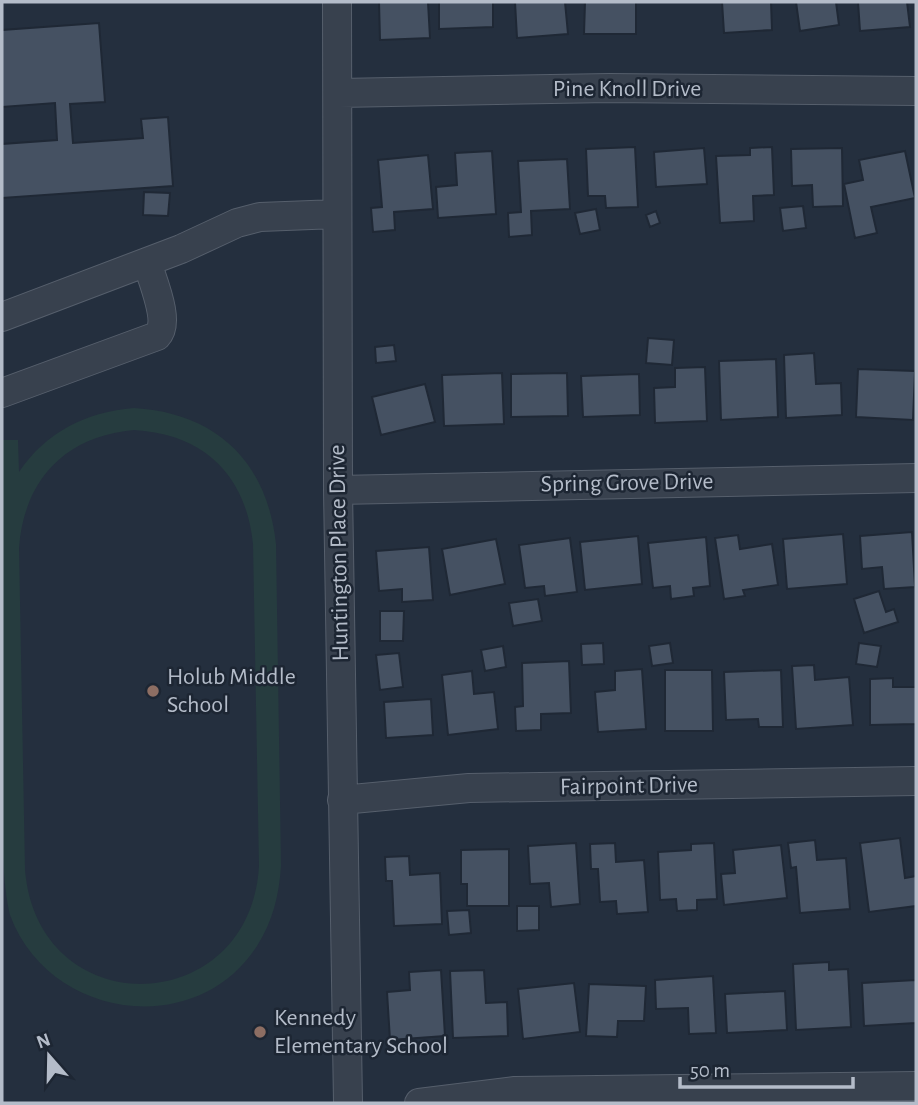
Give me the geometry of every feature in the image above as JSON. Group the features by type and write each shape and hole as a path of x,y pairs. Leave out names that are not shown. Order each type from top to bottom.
{"street":[{"name":"Huntington Place Drive","path":"337,2 338,490 348,1103"},
{"name":"Pine Knoll Drive","path":"339,93 609,88 916,90"},
{"path":"2,317 181,250 237,223 260,217 337,214"},
{"path":"2,393 157,336 162,330 164,320 147,262"},
{"name":"Spring Grove Drive","path":"338,490 916,478"},
{"name":"Fairpoint Drive","path":"342,800 469,788 916,781"},
{"path":"419,1103 515,1091 916,1086"}],"green space":[{"path":"134,408 163,412 190,420 213,431 249,466 262,488 271,515 276,544 281,866 277,897 257,946 230,976 198,996 162,1005 125,1005 89,996 56,977 29,950 10,915 3,858 2,440 18,440 19,472 42,446 69,426 116,410","holes":["134,430 159,433 201,450 217,463 231,479 249,519 253,544 259,866 247,917 220,953 184,976 144,984 102,977 66,956 38,921 25,870 19,548 30,501 53,465 88,441 110,434"]}],"building":[{"path":"379,2 428,2 430,38 380,40"},
{"path":"439,2 493,2 493,27 439,29"},
{"path":"515,2 565,2 568,34 517,38"},
{"path":"585,2 636,2 636,34 584,34"},
{"path":"722,2 771,2 772,30 724,33"},
{"path":"796,2 836,2 839,25 800,31"},
{"path":"858,2 907,2 910,27 860,31"},
{"path":"99,23 105,102 70,104 73,143 143,138 141,119 168,117 173,186 2,198 2,144 57,140 55,103 2,107 2,30"},
{"path":"635,147 638,207 606,208 605,196 588,196 586,149"},
{"path":"772,147 774,195 753,196 754,221 720,223 716,156 750,155 750,148"},
{"path":"704,148 707,184 656,187 654,152"},
{"path":"842,148 843,206 813,207 812,185 792,186 791,149"},
{"path":"492,151 496,214 438,218 436,187 457,185 455,153"},
{"path":"905,151 915,198 871,207 877,233 855,238 844,184 863,180 859,160"},
{"path":"428,155 433,209 394,212 395,230 373,232 371,208 382,207 378,160"},
{"path":"567,159 570,209 531,211 532,235 509,237 508,213 521,212 518,161"},
{"path":"144,192 170,193 168,216 143,215"},
{"path":"803,206 806,228 783,231 780,208"},
{"path":"596,209 600,230 580,234 575,213"},
{"path":"656,211 660,223 650,227 646,215"},
{"path":"648,338 674,340 672,365 646,363"},
{"path":"394,345 396,361 376,363 375,347"},
{"path":"814,353 816,384 841,383 842,415 786,418 784,355"},
{"path":"776,359 778,417 721,420 719,361"},
{"path":"705,367 707,421 655,423 654,388 675,387 675,368"},
{"path":"858,369 915,371 913,420 856,417"},
{"path":"502,373 504,424 444,426 442,375"},
{"path":"567,373 568,416 511,417 511,374"},
{"path":"639,374 640,415 583,417 581,376"},
{"path":"425,384 435,422 381,435 372,397"},
{"path":"912,532 915,587 884,589 882,567 862,569 860,536"},
{"path":"843,534 847,584 787,589 783,539"},
{"path":"738,535 740,549 772,544 778,585 743,590 745,596 724,599 715,538"},
{"path":"638,536 642,584 585,590 580,542"},
{"path":"706,537 710,586 693,588 694,596 671,599 670,586 653,588 648,543"},
{"path":"570,538 577,592 545,596 544,586 525,588 519,545"},
{"path":"496,539 505,584 450,595 442,549"},
{"path":"429,547 433,600 402,602 402,589 379,591 376,551"},
{"path":"879,591 886,612 894,609 898,622 864,633 854,599"},
{"path":"538,599 542,621 513,626 509,603"},
{"path":"380,611 404,611 403,641 380,641"},
{"path":"603,643 604,664 582,665 581,644"},
{"path":"670,643 673,663 652,666 649,646"},
{"path":"859,643 881,646 877,667 856,664"},
{"path":"503,646 506,667 485,671 481,650"},
{"path":"399,653 403,687 380,690 376,655"},
{"path":"569,661 571,713 541,714 541,730 516,731 515,707 523,706 522,663"},
{"path":"814,665 815,680 849,677 853,725 796,729 792,666"},
{"path":"642,669 646,729 598,732 595,692 615,690 615,671"},
{"path":"665,670 712,670 713,731 665,731"},
{"path":"781,670 783,727 759,727 758,719 726,720 724,672"},
{"path":"472,671 474,694 494,692 498,729 448,735 442,675"},
{"path":"893,678 893,687 916,687 916,724 870,725 870,679"},
{"path":"431,699 433,735 386,738 384,702"},
{"path":"900,838 905,878 916,876 916,906 869,912 860,843"},
{"path":"815,840 817,860 846,858 850,909 800,913 796,867 791,868 788,843"},
{"path":"576,843 580,904 551,907 549,883 530,884 528,846"},
{"path":"615,843 616,862 644,860 648,912 617,914 616,901 600,902 598,869 591,869 590,844"},
{"path":"714,843 717,899 697,900 697,910 677,911 676,899 660,900 658,852 691,850 691,844"},
{"path":"781,845 787,898 724,905 721,874 735,873 733,850"},
{"path":"509,849 509,906 467,906 467,884 461,884 461,850"},
{"path":"409,856 410,875 440,873 442,924 394,926 392,881 386,881 385,857"},
{"path":"517,906 539,906 539,930 517,931"},
{"path":"469,910 471,933 449,935 447,911"},
{"path":"829,962 829,970 848,969 851,1027 796,1030 793,964"},
{"path":"441,970 445,1036 390,1040 387,992 410,990 409,972"},
{"path":"484,970 486,1003 507,1002 508,1036 453,1038 450,971"},
{"path":"713,976 716,1033 689,1034 688,1008 656,1009 655,980"},
{"path":"916,980 916,1023 864,1026 862,983"},
{"path":"574,983 580,1032 523,1039 518,989"},
{"path":"589,984 646,986 644,1021 618,1021 617,1037 586,1036"},
{"path":"785,991 787,1030 727,1033 725,994"}],"place":[{"name":"Holub Middle School","path":"153,691"},
{"name":"Kennedy Elementary School","path":"260,1032"}]}
